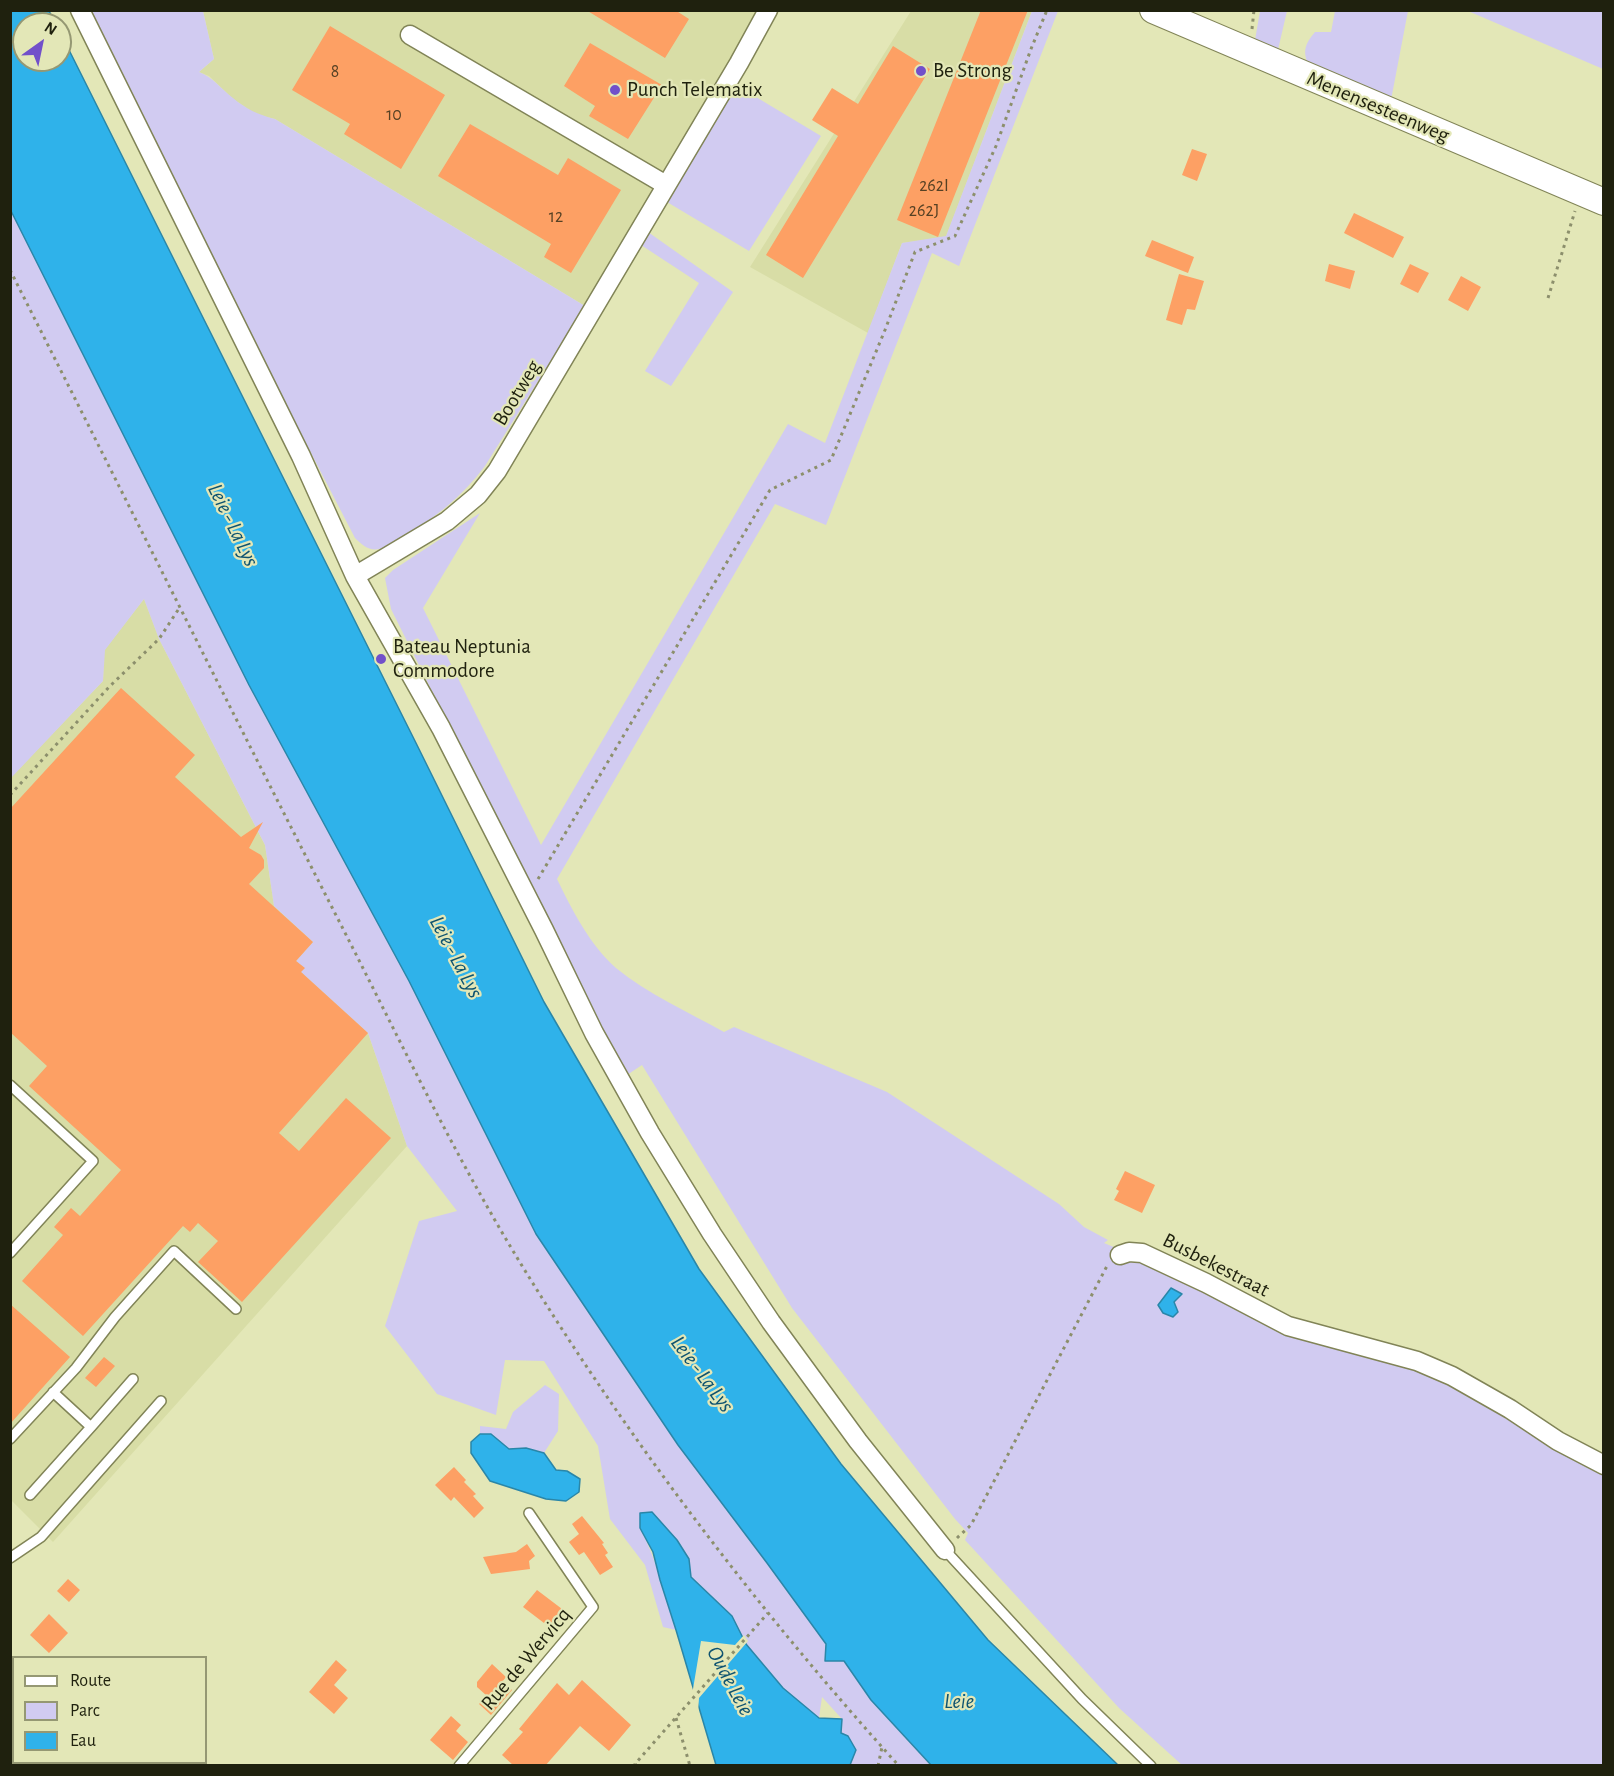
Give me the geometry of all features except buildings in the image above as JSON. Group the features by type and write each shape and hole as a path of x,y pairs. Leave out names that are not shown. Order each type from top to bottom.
{"street":[{"path":"80,10 302,456 356,576 441,728 594,1033 650,1133 712,1234 771,1322 858,1442 945,1550"},
{"name":"Bootweg","path":"356,576 447,521 478,495 497,471 740,63 768,10"},
{"name":"Menensesteenweg","path":"1153,10 1592,197"},
{"path":"410,35 666,185"},
{"name":"Busbekestraat","path":"1120,1255 1129,1252 1142,1253 1288,1326 1406,1358 1452,1376 1558,1441 1604,1465"}],"lane":[{"path":"10,1085 93,1161 10,1253"},
{"path":"10,1439 82,1360 120,1311 174,1251 236,1309"},
{"path":"30,1495 134,1379"},
{"path":"53,1392 91,1427"},
{"path":"10,1558 41,1537 161,1401"},
{"name":"Rue de Wervicq","path":"459,1766 593,1607 529,1513"},
{"path":"945,1550 1082,1699 1152,1766"}],"path":[{"path":"526,896 544,871 770,490 831,460 915,252 955,236 996,146 1047,10"},
{"path":"1548,298 1592,197"},
{"path":"10,270 463,1163 523,1267 587,1368 642,1448 768,1614 900,1766"},
{"path":"10,795 110,686 159,639 180,608"},
{"path":"945,1550 971,1525 1108,1264 1120,1255"},
{"path":"634,1765 768,1614"},
{"path":"676,1718 690,1766"},
{"path":"878,1766 882,1747"}],"shaded area":[{"path":"203,11 762,11 585,306 275,119 255,114 233,99 209,76 199,72 214,59"},
{"path":"911,11 1032,11 946,237 902,243 868,333 750,267"},
{"path":"144,599 159,639 265,845 274,906 313,942 305,968 368,1033 407,1146 53,1542 11,1500 10,778 103,681 104,650"}],"green space":[{"path":"82,11 203,11 214,59 199,72 213,80 238,102 275,119 585,306 485,466 456,499 421,525 379,549 369,548 355,538"},
{"path":"1032,11 1058,11 959,266 932,253 826,525 775,504 557,879 582,926 607,959 628,977 668,1002 724,1032 734,1027 887,1092 1059,1204 1084,1227 1108,1240 1104,1243 1445,1378 1603,1470 1603,1765 1182,1765 1119,1708 965,1540 968,1533 792,1308 642,1065 627,1075 527,882 391,609 385,578 393,570 480,513 423,608 541,845 788,424 825,443 902,243 946,236"},
{"path":"1260,11 1287,11 1277,54 1254,46"},
{"path":"1335,11 1408,11 1391,100 1309,66 1305,52 1307,44 1315,32 1331,32"},
{"path":"1468,11 1603,11 1603,69"},
{"path":"736,85 821,136 749,251 667,202"},
{"path":"11,211 249,685 409,981 536,1234 678,1445 826,1644 825,1661 844,1661 871,1700 931,1765 850,1765 856,1750 841,1734 842,1719 822,1697 819,1718 783,1688 746,1644 732,1616 691,1577 689,1559 640,1528 656,1565 676,1630 663,1627 645,1565 610,1519 598,1446 544,1361 505,1360 496,1415 437,1394 385,1326 419,1221 457,1211 407,1146 368,1033 301,972 304,968 296,961 313,942 274,906 265,845 159,639 144,599 105,650 103,681 11,778"},
{"path":"648,232 733,292 671,386 645,371 699,283 641,245"},
{"path":"545,1385 559,1394 558,1431 544,1453 526,1448 509,1449 491,1434 480,1434 480,1426 506,1429 513,1412"}],"water":[{"name":"Leie","path":"11,10 49,11 12,12 12,72 72,72 72,56 544,1002 699,1269 841,1464 988,1640 1118,1765 931,1765 871,1700 844,1661 825,1661 826,1644 678,1445 536,1234 409,981 249,685 11,211"},
{"path":"1171,1288 1182,1294 1174,1302 1178,1312 1173,1317 1163,1313 1158,1305"},
{"path":"480,1434 491,1434 509,1449 526,1448 544,1453 556,1470 567,1471 580,1479 579,1492 566,1501 546,1499 490,1481 471,1453 471,1442"},
{"name":"Oude Leie","path":"652,1512 677,1540 689,1559 691,1577 732,1616 746,1644 783,1688 819,1718 842,1719 841,1733 848,1736 856,1750 850,1765 716,1765 653,1552 640,1528 640,1513"}],"pier":[{"path":"744,1635 748,1641 699,1698 698,1713 692,1695 701,1641 735,1645"}],"place":[{"name":"Be Strong","path":"921,71"},
{"name":"Punch Telematix","path":"615,90"},
{"name":"Bateau Neptunia Commodore","path":"381,659"}],"water label":[{"name":"Leie - La Lys","path":"233,525"},
{"name":"Leie - La Lys","path":"456,957"},
{"name":"Leie - La Lys","path":"702,1374"}]}
